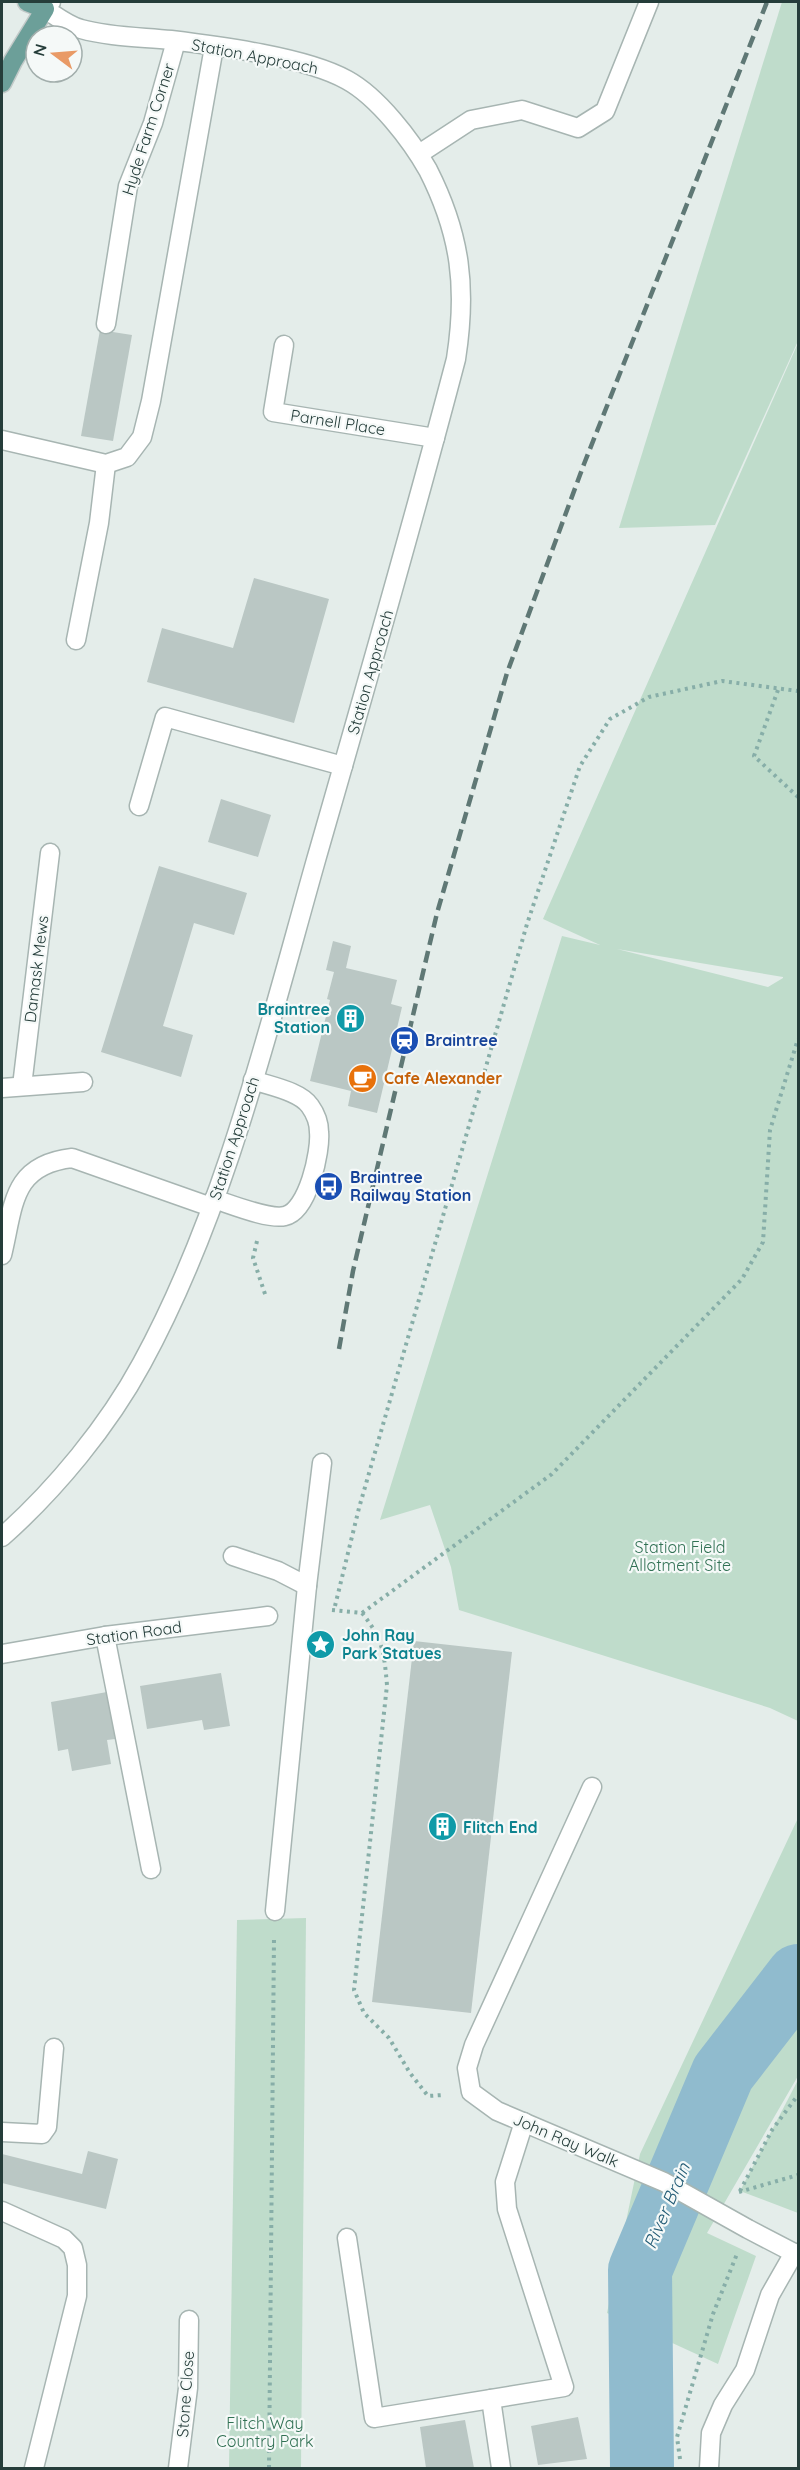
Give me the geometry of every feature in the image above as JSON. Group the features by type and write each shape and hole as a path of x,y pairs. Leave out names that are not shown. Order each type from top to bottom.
{"main road":[{"path":"2,83 12,61 48,5 27,2"}],"street":[{"path":"419,154 471,120 522,110 578,128 605,111 649,2"},
{"name":"Station Approach","path":"2,1538 53,1486 102,1426 142,1365 171,1306 213,1203 253,1080 343,766 435,438 456,359 462,323 458,247 449,216 419,154 385,112 350,81 327,70 297,62 176,41 80,29 48,5"},
{"name":"Hyde Farm Corner","path":"106,324 128,186 153,123 176,41"},
{"path":"2,440 106,464 127,457 142,437 154,389 214,47"},
{"name":"Parnell Place","path":"284,345 273,412 435,438"},
{"path":"76,640 99,523 106,464"},
{"path":"139,806 165,717 343,766"},
{"name":"Damask Mews","path":"22,1086 50,853"},
{"path":"2,1255 19,1187 34,1169 54,1160 72,1158 213,1203 284,1216 298,1209 305,1199 311,1179 320,1134 317,1119 309,1104 294,1094 253,1080"},
{"path":"2,1088 83,1082"},
{"path":"275,1911 307,1586 322,1463"},
{"path":"233,1556 278,1571 307,1586"},
{"name":"Station Road","path":"2,1654 105,1636 267,1616"},
{"path":"105,1636 152,1869"},
{"path":"471,2092 467,2068 474,2045 592,1788"},
{"path":"2,2132 36,2135 42,2134 47,2127 54,2048"},
{"name":"John Ray Walk","path":"471,2092 497,2111 664,2182 796,2254"},
{"path":"347,2238 374,2418 564,2387 507,2209 506,2182 524,2122"},
{"path":"7,2213 64,2239 73,2248 77,2265 77,2296 34,2469"},
{"path":"709,2469 711,2433 723,2405 745,2370 770,2295 796,2254"},
{"name":"Stone Close","path":"178,2469 188,2388 189,2320"},
{"path":"491,2399 501,2469"}],"path":[{"path":"334,1612 359,1508 527,924 580,766 610,719 649,697 722,681 798,691"},
{"path":"778,690 754,756 798,797"},
{"path":"307,1586 334,1612 362,1613 552,1474 742,1279 763,1242 770,1130 798,1039"},
{"path":"258,1231 253,1258 266,1297"},
{"path":"362,1613 384,1648 387,1685 354,1989 364,2013 389,2038 428,2097 471,2092"},
{"path":"269,2469 275,1911"},
{"path":"725,2216 772,2130 798,2095"},
{"path":"740,2191 798,2175"},
{"path":"681,2469 677,2437 713,2314 747,2229"}],"green space":[{"path":"782,2 798,2 798,341 715,525 619,528"},
{"name":"Station Field Allotment Site","path":"798,343 798,1721 770,1708 459,1610 451,1567 430,1505 380,1520 562,936 600,945 543,919","holes":["617,949 783,977 768,987"]},
{"path":"798,1818 798,2076 707,2233 756,2256 718,2364 607,2313 640,2154"},
{"name":"Flitch Way Country Park","path":"306,1918 301,2468 229,2468 237,1920"},
{"path":"798,2080 798,2213 740,2191"}],"building":[{"path":"100,330 132,335 113,441 81,436"},
{"path":"254,578 329,599 294,723 147,682 162,628 233,648"},
{"path":"221,799 271,815 258,857 208,842"},
{"path":"159,866 247,893 234,935 194,923 163,1026 193,1035 181,1077 101,1052"},
{"path":"333,941 351,946 346,968 397,980 391,1004 402,1007 377,1113 348,1106 351,1091 310,1081 330,1000 327,999 334,972 326,970"},
{"name":"Flitch End","path":"414,1641 512,1652 471,2013 372,2002"},
{"path":"221,1673 230,1726 204,1730 202,1720 147,1729 140,1686"},
{"path":"107,1692 115,1739 107,1740 111,1764 72,1771 68,1749 58,1751 51,1702"},
{"path":"88,2151 118,2159 106,2209 2,2183 2,2154 82,2174"},
{"path":"578,2417 587,2459 538,2465 531,2426"},
{"path":"465,2420 474,2468 426,2468 420,2427"}],"waterway":[{"name":"River Brain","path":"642,2468 640,2270 723,2073 798,1976"}],"railway":[{"path":"339,1349 353,1271 437,913 507,673 584,464 767,2"}],"place":[{"name":"Braintree Station","path":"351,1018"},
{"name":"Braintree","path":"404,1040"},
{"name":"Cafe Alexander","path":"363,1078"},
{"name":"Braintree Railway Station","path":"329,1186"},
{"name":"John Ray Park Statues","path":"321,1644"},
{"name":"Flitch End","path":"442,1827"}]}
